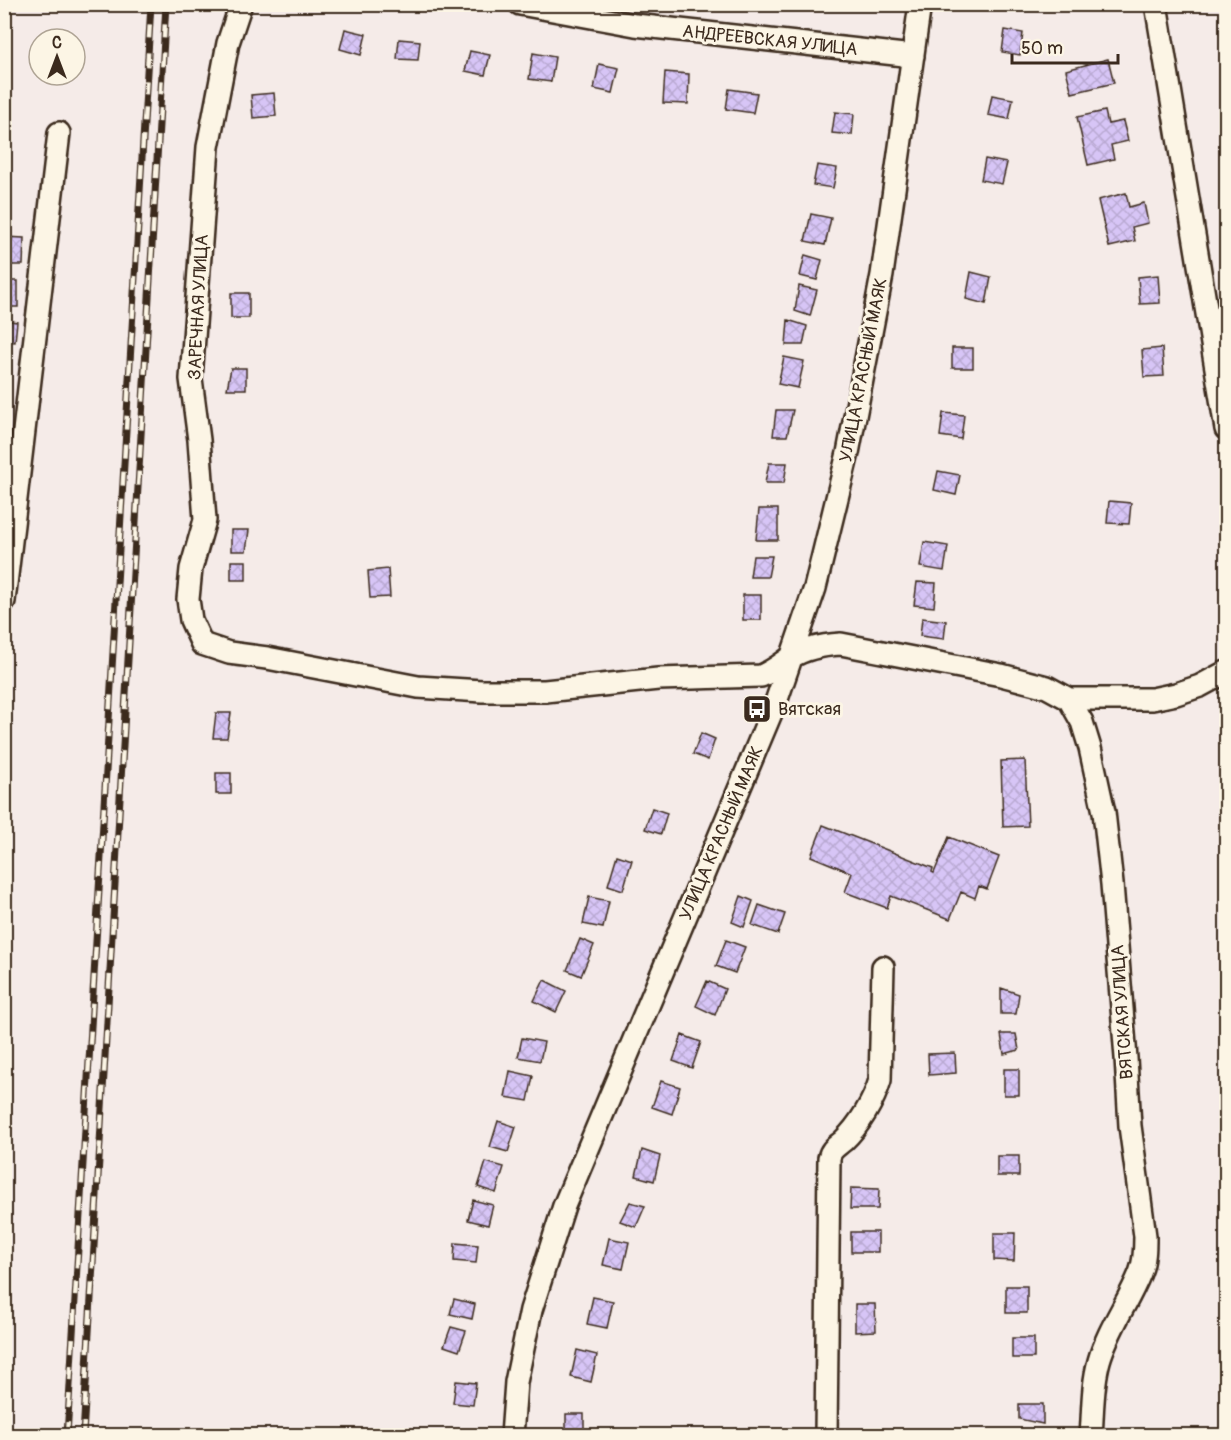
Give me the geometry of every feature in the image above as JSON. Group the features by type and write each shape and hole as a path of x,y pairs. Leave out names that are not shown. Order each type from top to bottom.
{"street":[{"name":"ЗАРЕЧНАЯ УЛИЦА","path":"241,4 228,43 208,147 191,379 200,440 205,520 191,569 188,598 191,620 202,644 229,653 267,658 418,687 482,692 545,691 658,679 761,676 774,671 791,657"},
{"name":"АНДРЕЕВСКАЯ УЛИЦА","path":"520,4 635,15 913,56"},
{"name":"УЛИЦА КРАСНЫЙ МАЯК","path":"512,1436 516,1382 531,1310 564,1206 772,710 815,588 848,453 882,275 920,4"},
{"path":"1156,4 1227,429"},
{"path":"4,602 59,133"},
{"path":"791,657 825,645 841,644 1001,675 1047,687 1069,699 1160,697 1200,686 1227,672"},
{"name":"ВЯТСКАЯ УЛИЦА","path":"1069,699 1082,722 1104,812 1113,896 1130,1126 1144,1236 1141,1272 1114,1323 1099,1361 1095,1379 1091,1436"},
{"path":"826,1436 829,1158 833,1148 844,1141 871,1105 877,1091 880,1080 883,967"}],"building":[{"path":"345,29 366,34 361,55 340,49"},
{"path":"1005,30 1023,33 1020,55 1002,52"},
{"path":"399,39 420,41 418,60 397,59"},
{"path":"470,51 490,55 485,75 465,71"},
{"path":"533,53 555,57 551,82 529,79"},
{"path":"1108,59 1114,83 1072,93 1066,70"},
{"path":"599,64 619,68 613,93 594,89"},
{"path":"665,72 689,74 688,104 663,103"},
{"path":"729,89 757,93 753,113 726,109"},
{"path":"274,93 276,116 253,118 251,95"},
{"path":"992,95 1013,99 1009,119 988,115"},
{"path":"1105,111 1108,124 1123,121 1128,141 1111,145 1114,159 1088,165 1077,117"},
{"path":"835,112 854,114 852,135 832,133"},
{"path":"985,159 1007,163 1002,184 981,180"},
{"path":"817,165 837,168 833,188 813,185"},
{"path":"1126,193 1129,207 1144,203 1148,223 1132,227 1135,241 1109,247 1098,200"},
{"path":"811,214 831,218 825,245 805,241"},
{"path":"4,237 24,238 23,265 4,265"},
{"path":"805,255 822,260 817,280 800,276"},
{"path":"971,272 991,277 986,304 966,299"},
{"path":"1158,275 1160,303 1140,304 1138,277"},
{"path":"4,281 18,281 18,307 4,307"},
{"path":"799,286 817,290 810,316 795,311"},
{"path":"231,293 249,293 249,318 231,318"},
{"path":"4,320 17,322 15,342 4,341"},
{"path":"788,320 807,326 803,345 786,345"},
{"path":"952,348 973,348 973,368 952,368"},
{"path":"1162,348 1164,376 1144,377 1142,350"},
{"path":"784,357 804,361 798,388 778,384"},
{"path":"231,368 246,368 246,389 227,389"},
{"path":"776,410 793,410 787,436 773,436"},
{"path":"943,413 964,415 961,439 940,436"},
{"path":"769,463 787,463 784,483 765,483"},
{"path":"938,471 960,475 956,495 934,490"},
{"path":"1109,501 1131,503 1129,524 1107,523"},
{"path":"759,509 778,509 778,540 756,540"},
{"path":"231,530 249,530 246,551 231,551"},
{"path":"924,542 948,546 944,571 920,567"},
{"path":"753,556 772,556 768,577 750,577"},
{"path":"231,561 246,561 246,580 231,580"},
{"path":"388,569 390,597 370,598 368,571"},
{"path":"917,582 936,583 934,607 914,605"},
{"path":"743,595 761,595 761,620 743,620"},
{"path":"922,618 946,621 944,639 920,636"},
{"path":"216,713 231,713 227,738 213,738"},
{"path":"701,733 715,739 708,760 693,754"},
{"path":"1025,760 1028,826 1003,827 1001,761"},
{"path":"216,773 231,773 231,794 216,794"},
{"path":"652,808 667,813 661,834 645,829"},
{"path":"823,825 933,868 934,873 949,837 999,857 987,889 979,886 975,898 961,892 950,919 891,896 887,908 845,892 852,873 811,856"},
{"path":"617,855 632,860 623,890 608,885"},
{"path":"741,896 753,901 744,927 732,922"},
{"path":"589,897 609,901 603,928 583,924"},
{"path":"759,905 785,914 778,934 752,925"},
{"path":"580,939 594,945 581,976 567,970"},
{"path":"726,940 745,947 735,973 716,966"},
{"path":"544,980 566,991 556,1012 534,1001"},
{"path":"707,981 725,989 715,1015 696,1006"},
{"path":"1001,988 1019,994 1016,1014 1001,1014"},
{"path":"1001,1034 1016,1034 1019,1050 1004,1054"},
{"path":"682,1035 701,1042 692,1068 673,1061"},
{"path":"522,1038 544,1042 540,1061 518,1057"},
{"path":"955,1053 956,1073 929,1075 928,1054"},
{"path":"1004,1069 1019,1069 1019,1095 1004,1095"},
{"path":"510,1071 533,1076 528,1101 505,1097"},
{"path":"661,1081 680,1087 672,1114 652,1107"},
{"path":"498,1121 516,1127 508,1152 490,1147"},
{"path":"642,1150 660,1156 654,1181 636,1176"},
{"path":"997,1156 1019,1156 1019,1176 997,1176"},
{"path":"486,1162 504,1167 496,1193 478,1187"},
{"path":"851,1188 879,1189 878,1209 850,1209"},
{"path":"473,1200 493,1205 488,1225 468,1220"},
{"path":"630,1202 645,1206 636,1227 620,1221"},
{"path":"851,1232 878,1232 878,1252 851,1252"},
{"path":"994,1233 1015,1233 1014,1261 994,1260"},
{"path":"609,1238 629,1242 623,1269 603,1265"},
{"path":"455,1243 478,1245 476,1263 454,1261"},
{"path":"1006,1286 1027,1286 1027,1313 1006,1313"},
{"path":"593,1297 613,1301 607,1328 587,1324"},
{"path":"454,1299 475,1304 472,1319 450,1314"},
{"path":"855,1304 875,1304 876,1331 855,1332"},
{"path":"451,1327 466,1331 459,1351 444,1346"},
{"path":"1012,1338 1034,1338 1034,1358 1012,1358"},
{"path":"577,1350 597,1355 591,1382 571,1377"},
{"path":"456,1381 476,1383 473,1405 453,1403"},
{"path":"1019,1404 1043,1404 1043,1424 1019,1419"},
{"path":"566,1414 584,1414 584,1436 566,1436"}],"railway":[{"path":"67,1436 151,4"},
{"path":"83,1436 166,4"}],"place":[{"name":"Вятская","path":"757,709"}]}
